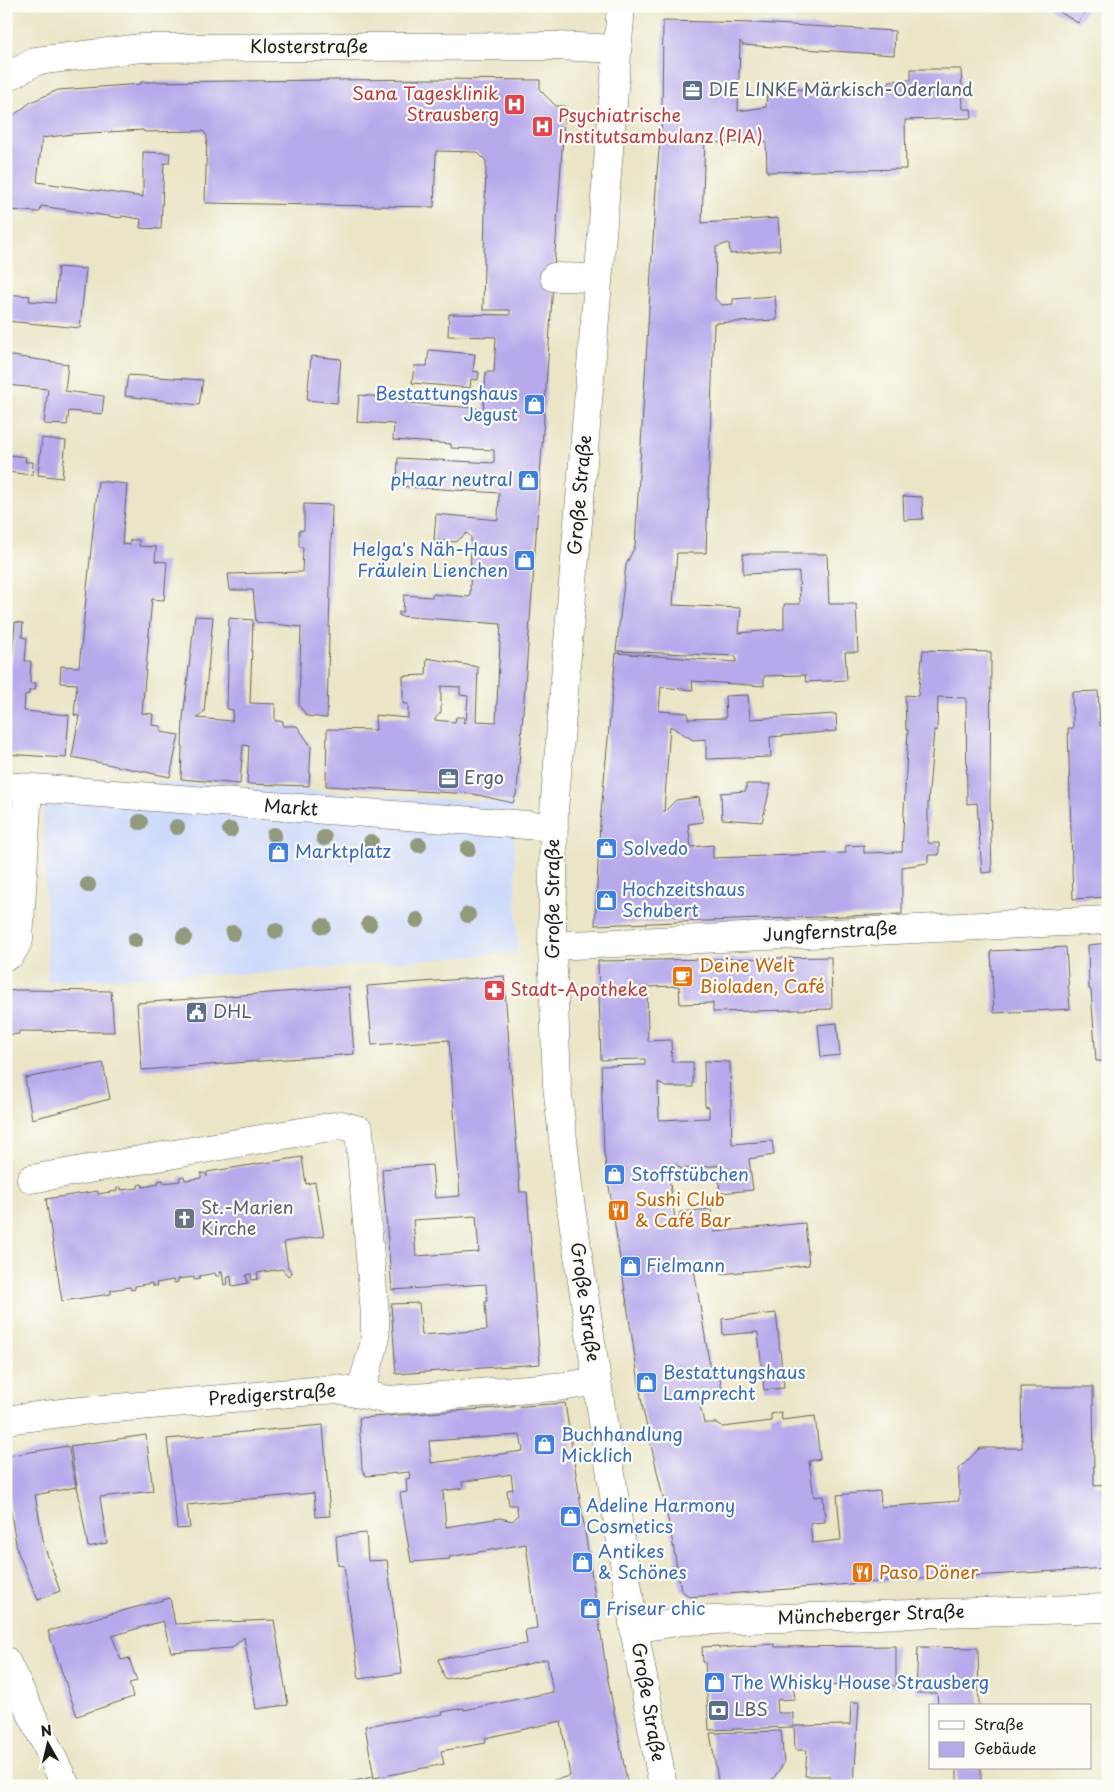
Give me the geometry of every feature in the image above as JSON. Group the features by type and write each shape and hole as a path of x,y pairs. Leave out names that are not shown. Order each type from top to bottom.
{"street":[{"name":"Große Straße","path":"621,6 554,828 552,946 557,1085 569,1194 634,1629 663,1786"},
{"name":"Klosterstraße","path":"6,78 36,61 141,48 558,46 616,49"},
{"path":"553,285 597,286"},
{"name":"Markt","path":"6,956 11,954 19,940 17,787 554,828"},
{"name":"Jungfernstraße","path":"552,946 1108,920"},
{"path":"31,1179 340,1125 359,1130 375,1314 375,1342 360,1393"},
{"name":"Predigerstraße","path":"6,1420 78,1411 328,1390 360,1393 389,1400 566,1386 596,1381"},
{"name":"Müncheberger Straße","path":"634,1629 682,1621 1108,1608"},
{"path":"6,1661 66,1786"}],"shaded area":[{"name":"Marktplatz","path":"42,775 513,803 518,952 281,972 48,981"}],"building":[{"path":"1050,6 1088,6 1078,23"},
{"path":"663,21 756,23 895,31 894,55 743,45 740,41 738,111 766,107 767,90 889,87 889,81 911,80 911,69 961,69 963,109 971,109 972,118 905,120 906,169 767,172 766,141 711,143 705,137 702,223 778,218 780,250 730,254 729,243 716,247 715,299 722,305 733,304 733,299 775,296 777,320 714,323 706,553 677,553 673,605 741,608 739,633 784,629 784,604 800,604 799,572 743,574 743,554 827,554 829,604 856,604 858,652 845,652 847,680 806,682 805,675 764,676 764,686 692,681 693,690 661,687 659,711 688,713 688,719 726,718 725,696 748,695 750,719 836,714 837,731 770,737 771,757 706,759 706,739 693,740 670,726 664,812 676,800 699,797 703,822 688,824 691,847 713,845 713,858 846,853 845,846 864,845 864,853 902,852 908,730 906,730 905,695 918,696 923,650 991,652 990,803 992,872 982,873 977,803 967,804 966,698 938,697 937,731 934,730 928,804 928,843 939,843 939,855 928,855 928,863 902,867 902,914 595,925 600,823 616,653 736,662 736,656 616,651 626,565 635,546 657,172 662,120"},
{"path":"436,79 540,80 540,90 556,106 565,106 533,580 517,791 513,803 473,794 326,786 327,729 376,730 375,715 408,718 408,704 403,704 403,676 426,675 427,658 478,667 476,721 496,722 501,624 399,616 399,612 403,612 404,595 432,597 432,594 470,597 471,537 467,533 456,542 434,540 436,514 498,520 499,493 397,486 398,458 494,463 494,450 451,448 451,444 393,440 394,424 357,422 359,395 407,399 407,403 476,408 483,412 486,372 494,372 496,337 448,336 449,314 510,315 510,310 483,310 486,161 477,152 436,151 434,207 205,203 207,136 203,131 144,132 143,130 73,134 42,138 37,182 143,197 143,152 170,153 169,163 164,163 161,229 140,228 141,219 122,216 121,218 41,206 40,212 6,210 6,121 31,102 58,90 141,84 141,82","holes":["441,686 460,687 460,695 468,696 466,722 463,723 464,717 456,717 455,722 434,720 441,712"]},
{"path":"58,267 86,269 80,328 6,321 6,294 30,296 29,301 55,303"},
{"path":"429,350 475,354 473,371 479,372 478,380 471,379 470,388 412,383 414,366 427,366"},
{"path":"6,355 68,364 65,391 104,396 102,414 69,411 67,425 44,424 48,389 6,385"},
{"path":"311,356 341,359 337,403 307,400"},
{"path":"128,375 203,380 199,405 125,396"},
{"path":"42,438 66,441 62,478 38,475"},
{"path":"8,455 26,457 25,462 33,462 32,475 7,472"},
{"path":"98,481 127,484 122,544 130,545 130,540 139,540 139,546 156,547 155,561 167,562 164,600 152,599 142,713 153,714 152,725 161,726 161,732 179,735 170,777 72,757 79,716 74,715 77,684 60,683 61,666 79,667"},
{"path":"903,496 922,497 923,519 904,520"},
{"path":"304,504 332,505 327,718 307,716 299,706 301,627 256,622 253,590 230,590 228,574 302,572 303,547 299,547 299,530 304,530"},
{"path":"195,616 213,617 204,712 197,718 232,721 233,710 227,709 229,618 253,620 250,703 275,704 275,721 283,721 283,726 297,726 311,746 309,786 247,784 249,746 243,745 240,784 181,779 183,718"},
{"path":"15,622 23,623 22,637 27,638 25,661 31,661 30,683 36,683 35,690 29,690 29,694 25,695 24,711 69,715 66,758 6,754 6,697 9,693"},
{"path":"1098,691 1100,726 1108,725 1108,897 1073,899 1068,728 1073,728 1072,692"},
{"path":"746,784 771,784 762,822 722,819 721,793 746,791"},
{"path":"1108,943 1108,1061 1096,1061 1091,990 1089,989 1088,945"},
{"path":"1066,947 1070,1009 994,1013 991,951"},
{"path":"831,957 832,1009 713,1012 713,1003 680,1004 679,986 647,987 648,1041 671,1040 672,1062 693,1062 693,1087 665,1087 658,1082 659,1120 709,1118 709,1107 705,1106 704,1061 730,1062 732,1144 772,1141 774,1155 749,1159 753,1190 720,1193 718,1173 723,1172 723,1165 681,1169 676,1164 668,1169 675,1219 680,1219 680,1212 711,1209 714,1232 805,1223 809,1265 721,1274 719,1265 694,1269 711,1373 719,1372 723,1396 699,1400 704,1423 716,1423 723,1427 771,1421 771,1414 781,1412 782,1420 815,1416 820,1459 809,1461 814,1497 823,1496 825,1522 810,1523 812,1543 841,1540 837,1495 880,1491 881,1507 959,1501 959,1469 980,1448 1022,1448 1021,1387 1093,1387 1094,1486 1108,1485 1108,1568 887,1581 690,1597 681,1590 670,1528 643,1410 604,1153 601,1066 645,1065 645,1059 601,1060 598,961"},
{"path":"504,976 520,1192 527,1192 540,1364 396,1374 391,1304 419,1303 422,1335 487,1330 486,1284 392,1290 382,1169 432,1165 435,1198 460,1196 449,1040 372,1045 367,986","holes":["476,1216 479,1252 416,1256 413,1220"]},
{"path":"349,987 354,1054 142,1070 137,1003"},
{"path":"6,991 111,991 114,1032 19,1031 19,1034 6,1035"},
{"path":"837,1023 840,1055 821,1057 818,1025"},
{"path":"103,1063 110,1099 32,1119 25,1078"},
{"name":"St.-Marien Kirche","path":"302,1157 306,1184 315,1182 324,1236 284,1242 288,1267 292,1273 288,1276 282,1269 257,1273 258,1279 252,1280 251,1274 246,1275 248,1283 232,1286 231,1276 227,1278 228,1284 224,1285 222,1272 219,1272 220,1276 216,1276 215,1273 199,1276 200,1279 194,1280 194,1277 178,1279 178,1282 174,1283 173,1280 156,1283 157,1286 152,1286 152,1283 135,1286 135,1289 131,1290 130,1287 111,1290 111,1294 62,1301 46,1199 98,1191 98,1194 117,1191 117,1188 121,1187 121,1190 138,1188 138,1185 142,1184 143,1187 159,1184 158,1181 163,1180 164,1183 180,1181 180,1177 184,1176 185,1180 201,1178 201,1173 205,1173 207,1177 207,1172"},
{"path":"776,1313 784,1388 764,1390 758,1332 723,1335 722,1319"},
{"path":"565,1403 608,1680 628,1786 529,1786 570,1776 561,1721 485,1738 486,1743 441,1751 444,1764 374,1778 365,1726 443,1714 442,1712 464,1708 464,1710 553,1692 547,1659 445,1679 438,1659 527,1644 525,1630 537,1628 526,1544 449,1557 450,1559 411,1562 400,1493 407,1492 406,1479 410,1478 409,1472 366,1476 362,1469 359,1418","holes":["520,1435 523,1451 431,1463 429,1441","511,1474 513,1489 507,1490 509,1505 516,1505 518,1515 513,1521 500,1518 446,1527 443,1491 463,1488 462,1482"]},
{"path":"323,1425 330,1516 316,1517 314,1493 187,1505 190,1528 177,1529 167,1439"},
{"path":"146,1435 153,1491 100,1497 107,1543 88,1547 70,1446"},
{"path":"68,1446 76,1487 35,1495 44,1545 60,1591 38,1600 17,1550 6,1481 6,1456"},
{"path":"366,1533 368,1561 387,1560 402,1673 359,1679 344,1566 338,1565 336,1536"},
{"path":"170,1598 175,1624 274,1620 288,1705 256,1709 244,1637 232,1648 171,1652 163,1621 112,1636 121,1660 129,1658 137,1681 129,1683 133,1697 77,1716 48,1631"},
{"path":"775,1644 775,1647 896,1646 896,1686 793,1685 795,1699 777,1700 778,1713 793,1713 793,1727 709,1730 705,1662 703,1662 702,1647 718,1646 719,1648"},
{"path":"918,1647 978,1648 979,1704 938,1704 937,1693 916,1693"},
{"path":"851,1702 859,1702 854,1786 830,1786 830,1776 805,1776 807,1750 795,1750 794,1726 850,1725"},
{"path":"781,1731 784,1763 773,1779 774,1786 719,1786 710,1733"},
{"path":"957,1770 981,1770 981,1786 957,1786"},
{"path":"373,1777 376,1786 334,1786 334,1785"}],"place":[{"name":"DIE LINKE Märkisch-Oderland","path":"692,90"},
{"name":"Sana Tagesklinik Strausberg","path":"515,104"},
{"name":"Psychiatrische Institutsambulanz (PIA)","path":"542,126"},
{"name":"Bestattungshaus Jegust","path":"534,404"},
{"name":"pHaar neutral","path":"529,480"},
{"name":"Helga's Näh-Haus Fräulein Lienchen","path":"524,560"},
{"name":"Ergo","path":"448,778"},
{"name":"Solvedo","path":"607,849"},
{"name":"Marktplatz","path":"279,852"},
{"name":"Hochzeitshaus Schubert","path":"606,900"},
{"name":"Deine Welt Bioladen, Café","path":"683,976"},
{"name":"Stadt-Apotheke","path":"494,990"},
{"name":"DHL","path":"197,1012"},
{"name":"Stoffstübchen","path":"615,1175"},
{"name":"Sushi Club & Café Bar","path":"619,1210"},
{"name":"St.-Marien Kirche","path":"185,1218"},
{"name":"Fielmann","path":"630,1266"},
{"name":"Bestattungshaus Lamprecht","path":"647,1383"},
{"name":"Buchhandlung Micklich","path":"545,1445"},
{"name":"Adeline Harmony Cosmetics","path":"570,1516"},
{"name":"Antikes & Schönes","path":"582,1562"},
{"name":"Paso Döner","path":"863,1573"},
{"name":"Friseur chic","path":"590,1609"},
{"name":"The Whisky House Strausberg","path":"715,1683"},
{"name":"LBS","path":"718,1710"}]}
